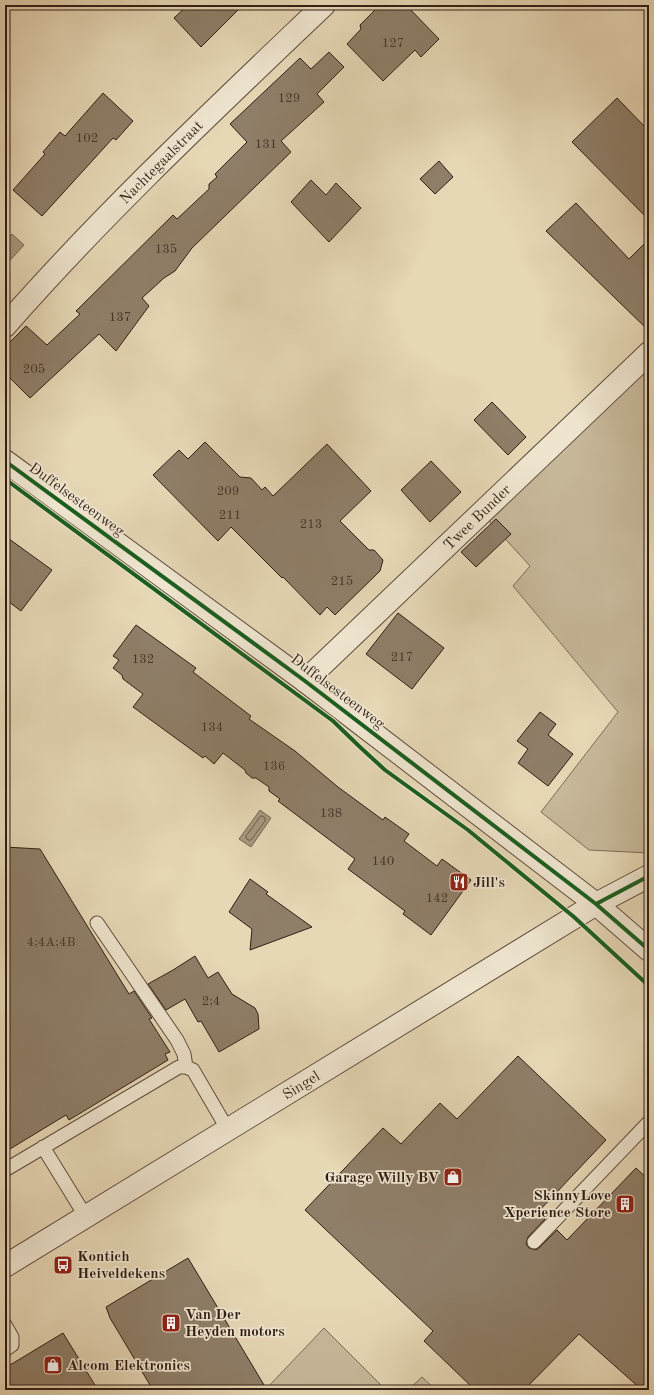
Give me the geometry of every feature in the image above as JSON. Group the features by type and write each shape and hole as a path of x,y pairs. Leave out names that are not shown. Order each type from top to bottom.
{"street":[{"name":"Nachtegaalstraat","path":"5,326 37,289 174,148 324,5"},
{"name":"Twee Bunder","path":"305,681 649,352"},
{"name":"Duffelsesteenweg","path":"5,461 305,681 596,904 649,950"},
{"name":"Singel","path":"5,1266 596,904 649,876"}],"lane":[{"path":"97,923 177,1040 184,1054 186,1067"},
{"path":"5,1170 178,1067 186,1067 193,1070 228,1130"},
{"path":"534,1242 649,1122"},
{"path":"43,1147 86,1217"},
{"path":"5,1325 12,1337 12,1345 5,1350"}],"shaded area":[{"path":"649,366 649,853 589,850 541,812 618,712 513,586 530,566 488,520"},
{"path":"324,1328 386,1390 265,1390"},
{"path":"422,1377 436,1390 408,1390"}],"water":[{"path":"12,234 24,245 5,266 5,242"},
{"path":"260,810 271,818 251,847 239,839"}],"building":[{"path":"188,5 243,5 201,47 174,18"},
{"path":"380,5 406,5 439,39 421,57 415,50 383,81 347,44 361,29 360,25"},
{"path":"329,52 344,67 317,94 324,102 281,141 291,152 192,248 175,271 164,278 142,298 149,306 116,351 99,334 30,398 5,373 5,347 26,326 47,345 80,314 76,311 173,215 177,219 209,189 209,184 217,177 215,174 247,142 230,124 300,58 311,69"},
{"path":"103,93 133,121 116,140 113,138 42,216 13,190 45,154 43,152 60,132 65,136"},
{"path":"617,98 649,131 649,220 572,142"},
{"path":"439,161 453,177 435,194 420,179"},
{"path":"311,180 326,195 336,183 361,208 329,242 291,202"},
{"path":"576,203 629,259 649,239 649,331 546,231"},
{"path":"492,402 526,437 508,455 474,420"},
{"path":"205,442 240,477 251,478 262,490 265,487 273,496 327,444 371,491 340,521 369,550 374,550 383,560 380,571 335,615 327,607 320,615 231,527 218,541 153,475 179,450 188,459"},
{"path":"431,461 461,492 430,522 401,490"},
{"path":"496,519 511,534 476,567 461,552"},
{"path":"5,536 52,570 21,611 5,599"},
{"path":"398,613 444,648 412,689 366,654"},
{"path":"136,625 196,668 193,672 251,716 249,719 295,751 338,787 383,820 385,817 409,834 404,841 437,866 442,859 471,880 431,935 403,914 405,911 348,869 355,859 278,801 280,799 269,791 269,787 256,778 252,778 246,773 245,770 223,753 214,764 205,756 203,758 133,707 143,694 123,679 122,675 113,668 119,660 113,656"},
{"path":"540,712 556,724 548,735 573,754 548,786 518,763 528,749 517,741"},
{"path":"5,847 40,849 129,994 134,991 152,1018 149,1019 170,1052 165,1054 168,1060 69,1120 66,1115 5,1152"},
{"path":"250,879 268,892 266,894 312,927 250,950 252,929 229,912"},
{"path":"195,956 208,978 218,972 232,994 255,1008 258,1014 259,1029 219,1052 201,1021 198,1022 185,999 166,1010 148,984"},
{"path":"518,1056 606,1140 538,1212 545,1219 528,1237 526,1244 529,1248 536,1250 557,1230 567,1240 636,1168 649,1180 649,1390 642,1390 579,1334 524,1390 475,1390 424,1341 433,1331 305,1210 383,1128 401,1144 440,1103 457,1119"},
{"name":"Van Der Heyden motors","path":"188,1258 267,1390 153,1390 110,1318 106,1307"},
{"name":"Alcom Elektronics","path":"63,1333 98,1390 11,1390 5,1380 5,1368"}],"cycle path":[{"path":"5,461 305,681 596,904 649,950"},
{"path":"5,479 333,721 385,770 468,830 574,917 649,986"},
{"path":"596,904 649,876"}],"place":[{"name":"Jill's","path":"459,882"},
{"name":"Garage Willy BV","path":"453,1177"},
{"name":"SkinnyLove Xperience Store","path":"625,1204"},
{"name":"Kontich Heiveldekens","path":"63,1265"},
{"name":"Van Der Heyden motors","path":"171,1323"},
{"name":"Alcom Elektronics","path":"53,1365"}]}
